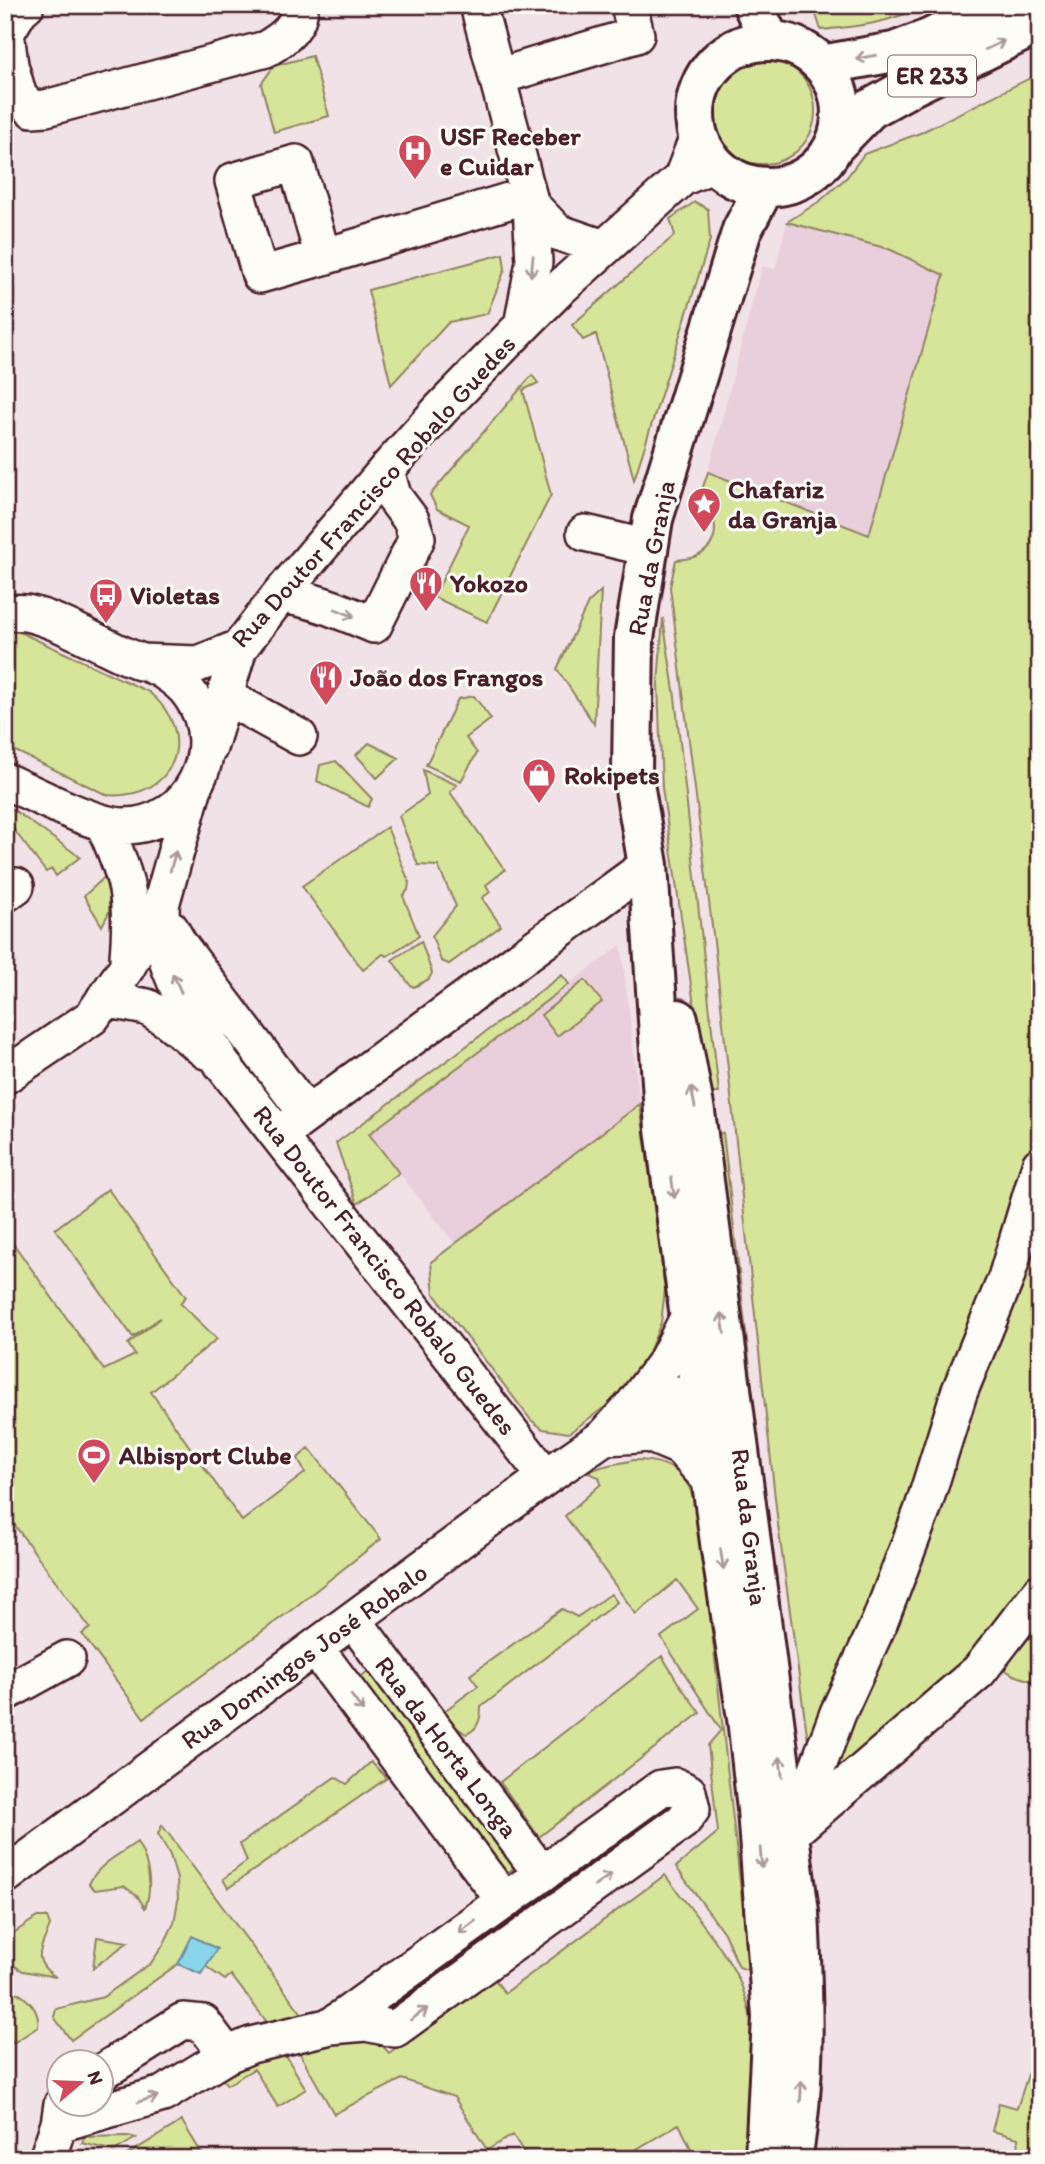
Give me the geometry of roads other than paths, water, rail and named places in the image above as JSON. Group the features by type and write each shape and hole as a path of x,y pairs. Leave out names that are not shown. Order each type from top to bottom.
{"main road":[{"path":"751,5 757,43"},
{"name":"ER 233","path":"822,65 894,52 931,38 997,5"},
{"name":"ER 233","path":"835,145 870,109 1040,23"},
{"path":"757,43 790,44 807,52 822,65 834,83 841,103 841,124 835,145 823,163 806,177 786,186 719,169 694,114 703,81 724,55 757,43"},
{"name":"Rua da Granja","path":"719,169 742,230 653,519 634,638 632,772 649,883 695,1112 799,1912 804,2003 801,2095 792,2159"},
{"name":"Rua da Granja","path":"649,883 665,1129 711,1481 747,1718 767,1928 772,2017 765,2159"}],"street":[{"path":"26,5 6,33 10,65 19,97 32,108 46,108 266,49 286,38 300,15 300,5"},
{"path":"478,5 530,200 534,262 522,326"},
{"path":"497,77 636,35 629,5"},
{"name":"Rua Doutor Francisco Robalo Guedes","path":"140,662 198,664 239,648 280,595 386,470 522,326 604,248 719,169"},
{"path":"530,200 557,232 604,248"},
{"path":"323,257 530,200"},
{"path":"280,595 340,610 374,625 417,538 411,520 393,496 386,470"},
{"path":"585,533 649,548"},
{"path":"5,781 103,823 124,826 146,823 161,818 174,809 200,773 206,735 201,712 191,695 169,675 12,607"},
{"path":"5,1076 92,1017 127,967 161,905 239,648"},
{"path":"225,696 299,737"},
{"path":"103,823 121,862 130,894 131,927 127,967"},
{"path":"161,905 180,944 293,1125 649,883"},
{"name":"Rua Doutor Francisco Robalo Guedes","path":"161,905 162,941 169,966 178,988 222,1064"},
{"name":"Rua Doutor Francisco Robalo Guedes","path":"104,999 147,1007 177,1027 293,1125 546,1477"},
{"path":"790,1834 838,1713 880,1621 918,1523 959,1393 1006,1278 1040,1165"},
{"path":"641,1419 690,1314"},
{"path":"703,1406 729,1364"},
{"path":"641,1419 679,1395 703,1406 723,1430 735,1506 740,1514 750,1521"},
{"path":"641,1419 680,1447 711,1481"},
{"name":"Rua Domingos José Robalo","path":"5,1876 546,1477 604,1437 641,1419"},
{"path":"790,1834 979,1671 1040,1592"},
{"name":"Rua da Horta Longa","path":"354,1621 541,1873"},
{"name":"Rua da Horta Longa","path":"316,1649 504,1900"},
{"path":"5,1693 66,1659"},
{"path":"116,2103 163,2094 227,2055 251,2045 331,2026 366,2023 395,2029 683,1821 692,1809 688,1792 675,1786 661,1788 331,2026"},
{"path":"116,2063 183,2021 203,2023 227,2055"},
{"path":"47,2159 59,2118"}],"water":[{"path":"192,1936 217,1949 201,1974 178,1964"}],"place":[{"name":"USF Receber e Cuidar","path":"415,181"},
{"name":"Chafariz da Granja","path":"704,534"},
{"name":"Yokozo","path":"426,613"},
{"name":"Violetas","path":"106,625"},
{"name":"João dos Frangos","path":"326,707"},
{"name":"Rokipets","path":"539,805"},
{"name":"Albisport Clube","path":"94,1485"}]}
